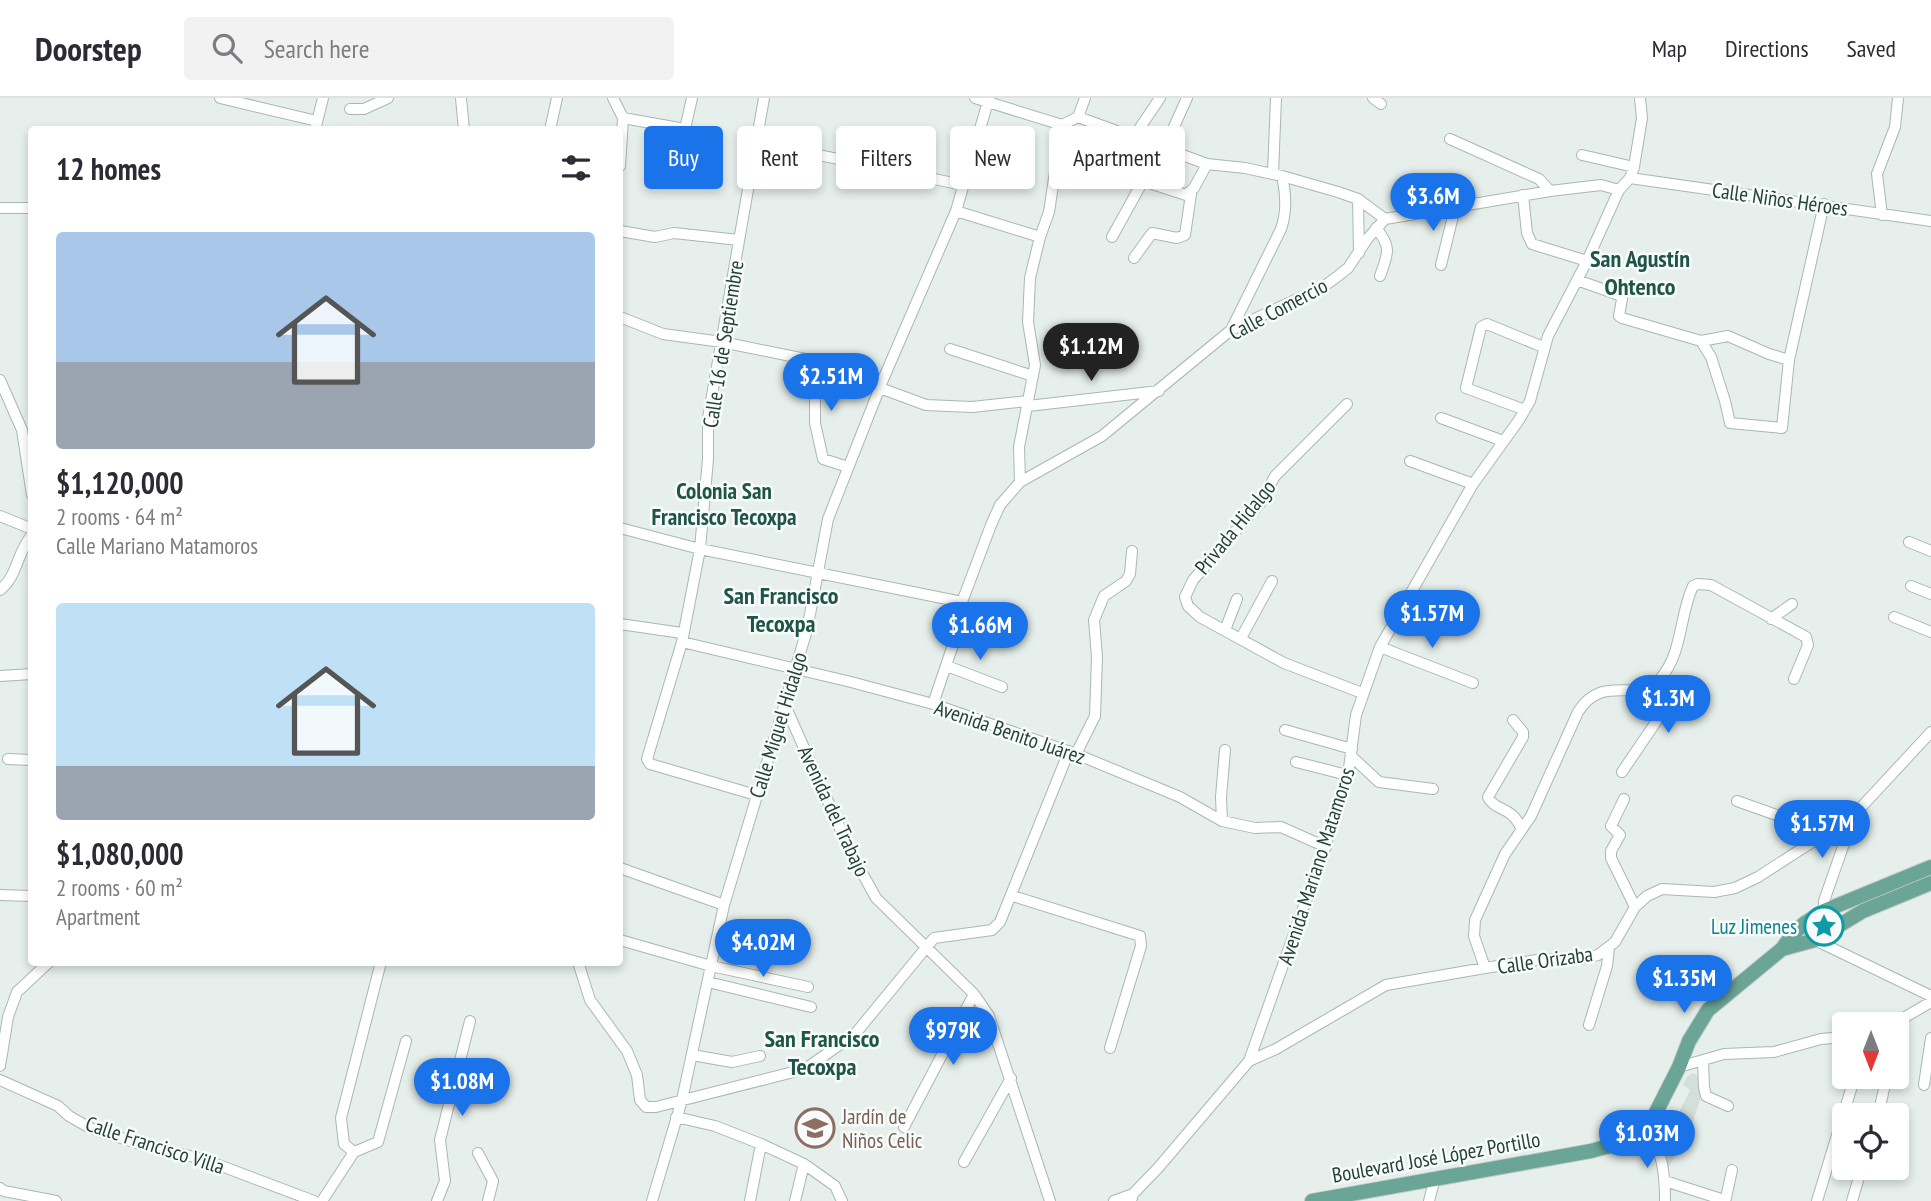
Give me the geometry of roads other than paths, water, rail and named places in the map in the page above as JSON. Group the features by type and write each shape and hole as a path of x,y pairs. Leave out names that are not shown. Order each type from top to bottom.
{"main road":[{"path":"1647,1130 1679,1068 1689,1041 1708,1010 1782,949 1805,923 1824,911 1931,867"},
{"path":"1782,949 1815,940 1863,911 1931,883"},
{"path":"1824,911 1834,916 1833,930"},
{"path":"1805,923 1807,936 1815,940"},
{"name":"Boulevard José López Portillo","path":"1312,1201 1591,1151 1624,1142 1647,1130"}],"street":[{"path":"220,98 316,125 323,98"},
{"path":"350,108 364,109 388,98"},
{"path":"461,98 464,126"},
{"path":"551,126 557,98"},
{"path":"612,98 623,118 622,126"},
{"path":"686,126 692,98"},
{"name":"Calle 16 de Septiembre","path":"759,126 764,98"},
{"path":"975,98 1062,125 1078,117 1085,98"},
{"path":"1141,126 1160,98"},
{"path":"1174,126 1187,98"},
{"path":"1231,330 1285,216 1286,193 1278,175 1276,98"},
{"path":"1632,172 1642,118 1640,98"},
{"path":"1882,215 1877,174 1895,127 1898,98"},
{"name":"Calle Miguel Hidalgo","path":"980,126 988,100"},
{"path":"1078,117 1102,126"},
{"path":"623,118 668,126"},
{"path":"933,704 947,666 962,603 1000,505 1020,482 1019,447 1035,354 1028,310 1030,278 1049,212 1062,125"},
{"path":"1450,139 1539,179 1550,191"},
{"name":"Calle Niños Héroes","path":"1582,155 1632,172 1931,221"},
{"path":"822,156 950,182"},
{"path":"1185,156 1207,164 1278,175 1358,200 1385,219 1550,191 1601,185 1619,190"},
{"path":"1134,258 1152,233 1177,238 1185,235 1191,194 1207,164"},
{"name":"Avenida Mariano Matamoros","path":"1114,1201 1121,1197 1132,1198 1249,1061 1326,847 1347,775 1356,715 1380,647 1473,484 1530,401 1543,347 1587,261 1619,190 1632,172"},
{"path":"1112,237 1143,181 1181,194 1191,194"},
{"name":"Calle 16 de Septiembre","path":"748,189 708,418 709,458 700,550 682,638 647,759 650,764 756,795"},
{"name":"Calle Miguel Hidalgo","path":"652,1201 682,1100 724,905 807,630 828,519 881,385 956,211 962,189"},
{"path":"1523,195 1527,233 1532,244 1587,261"},
{"path":"1358,200 1359,253"},
{"path":"1701,341 1711,357 1730,423 1782,428 1789,360 1824,204"},
{"path":"0,208 28,208"},
{"path":"1441,265 1455,208"},
{"path":"956,211 1040,237"},
{"name":"Calle Comercio","path":"1020,482 1102,436 1231,330 1323,288 1348,268 1385,219"},
{"path":"1376,228 1388,248 1380,276"},
{"path":"623,232 655,237 674,233 739,240"},
{"path":"1577,280 1619,295 1622,299 1619,316 1622,318 1701,341 1728,336 1789,360"},
{"path":"623,318 663,334 722,342 815,361 926,405 972,407 1028,404 1158,391"},
{"path":"1525,410 1467,385 1483,324 1543,347"},
{"path":"950,349 1033,376"},
{"path":"815,361 815,423 823,459 848,467"},
{"path":"0,380 22,430 28,469"},
{"name":"Privada Hidalgo","path":"1347,404 1275,476 1261,502 1193,580 1185,597 1188,606 1200,617 1307,674 1362,693"},
{"path":"1441,418 1503,440"},
{"path":"1410,461 1473,484"},
{"path":"0,516 28,527"},
{"path":"623,529 700,550 962,603"},
{"path":"0,590 9,582 28,540"},
{"path":"1909,542 1931,551"},
{"path":"580,966 590,1000 627,1051 637,1075 640,1100 646,1107 656,1107 805,1069 855,1034 926,946 938,936 992,930 1000,922 1072,752 1095,716 1097,657 1094,620 1104,597 1130,575 1132,551"},
{"path":"1241,638 1272,581"},
{"path":"1485,968 1474,936 1475,920 1505,854 1536,804 1578,712 1588,698 1597,693 1646,689 1662,676 1678,643 1693,586 1698,583 1711,585 1808,640 1794,678"},
{"path":"1911,586 1931,594"},
{"path":"1225,630 1237,599"},
{"path":"1771,619 1792,604"},
{"path":"1894,617 1931,632"},
{"name":"Avenida Benito Juárez","path":"623,625 933,704 1072,752 1180,797 1209,816 1222,821 1255,828 1281,827 1326,847"},
{"path":"1380,647 1473,683"},
{"path":"947,666 1002,687"},
{"path":"0,676 28,674"},
{"path":"1622,772 1658,719 1646,689"},
{"name":"Avenida del Trabajo","path":"784,704 851,853 876,898 974,993 989,1016 1050,1201"},
{"path":"1513,720 1523,732 1523,737 1488,797 1491,803 1511,813 1521,828"},
{"path":"1285,730 1352,752 1379,782 1433,789"},
{"name":"Calle Orizaba","path":"1249,1061 1276,1049 1386,985 1543,960 1589,958 1609,948 1635,907 1647,896 1662,889 1714,892 1735,888 1758,877 1854,814 1931,732"},
{"path":"1222,821 1225,750"},
{"path":"8,759 28,760"},
{"path":"1296,762 1347,775"},
{"path":"1624,799 1611,826 1620,835 1611,851 1611,858 1635,907"},
{"path":"1737,801 1827,832"},
{"name":"Calle Orizaba","path":"1824,911 1824,901 1854,814"},
{"path":"623,869 724,905"},
{"path":"0,895 28,897"},
{"path":"1013,896 1140,936 1141,946 1111,1048"},
{"path":"1815,940 1931,996"},
{"path":"623,941 711,966 808,987"},
{"path":"1589,1025 1607,966 1609,948"},
{"path":"0,1066 8,1017 17,992 46,966"},
{"path":"354,1152 344,1144 341,1118 380,966"},
{"path":"708,982 811,1007"},
{"path":"904,1127 974,993"},
{"path":"1909,1016 1931,1003"},
{"path":"437,1201 445,1181 440,1140 470,1021"},
{"path":"1679,1068 1724,1054 1774,1052 1832,1038"},
{"path":"1924,1085 1931,1038"},
{"path":"322,1201 354,1152 377,1142 406,1041"},
{"path":"692,1055 733,1062 760,1056"},
{"path":"1703,1061 1706,1096 1728,1106"},
{"path":"964,1162 1011,1078"},
{"name":"Calle Francisco Villa","path":"0,1080 58,1106 90,1128 146,1146 203,1159 314,1201"},
{"path":"1816,1201 1851,1089"},
{"path":"676,1117 715,1126 804,1164 835,1186 842,1201"},
{"path":"1647,1130 1653,1138 1665,1181 1665,1201"},
{"path":"750,1201 761,1144"},
{"path":"478,1153 493,1181 488,1201"},
{"path":"795,1201 804,1164"},
{"path":"1665,1181 1721,1199 1729,1194 1732,1170"},
{"path":"1429,1201 1435,1178"},
{"path":"1852,1201 1859,1180"},
{"path":"0,1188 56,1201"}],"place":[{"name":"Luz Jimenes","path":"1824,926"},
{"name":"Jardín de Niños Celic","path":"815,1128"}],"district":[{"name":"San Agustín Ohtenco","path":"1640,272"},
{"name":"Colonia San Francisco Tecoxpa","path":"724,503"},
{"name":"San Francisco Tecoxpa","path":"781,609"},
{"name":"San Francisco Tecoxpa","path":"822,1052"}]}
